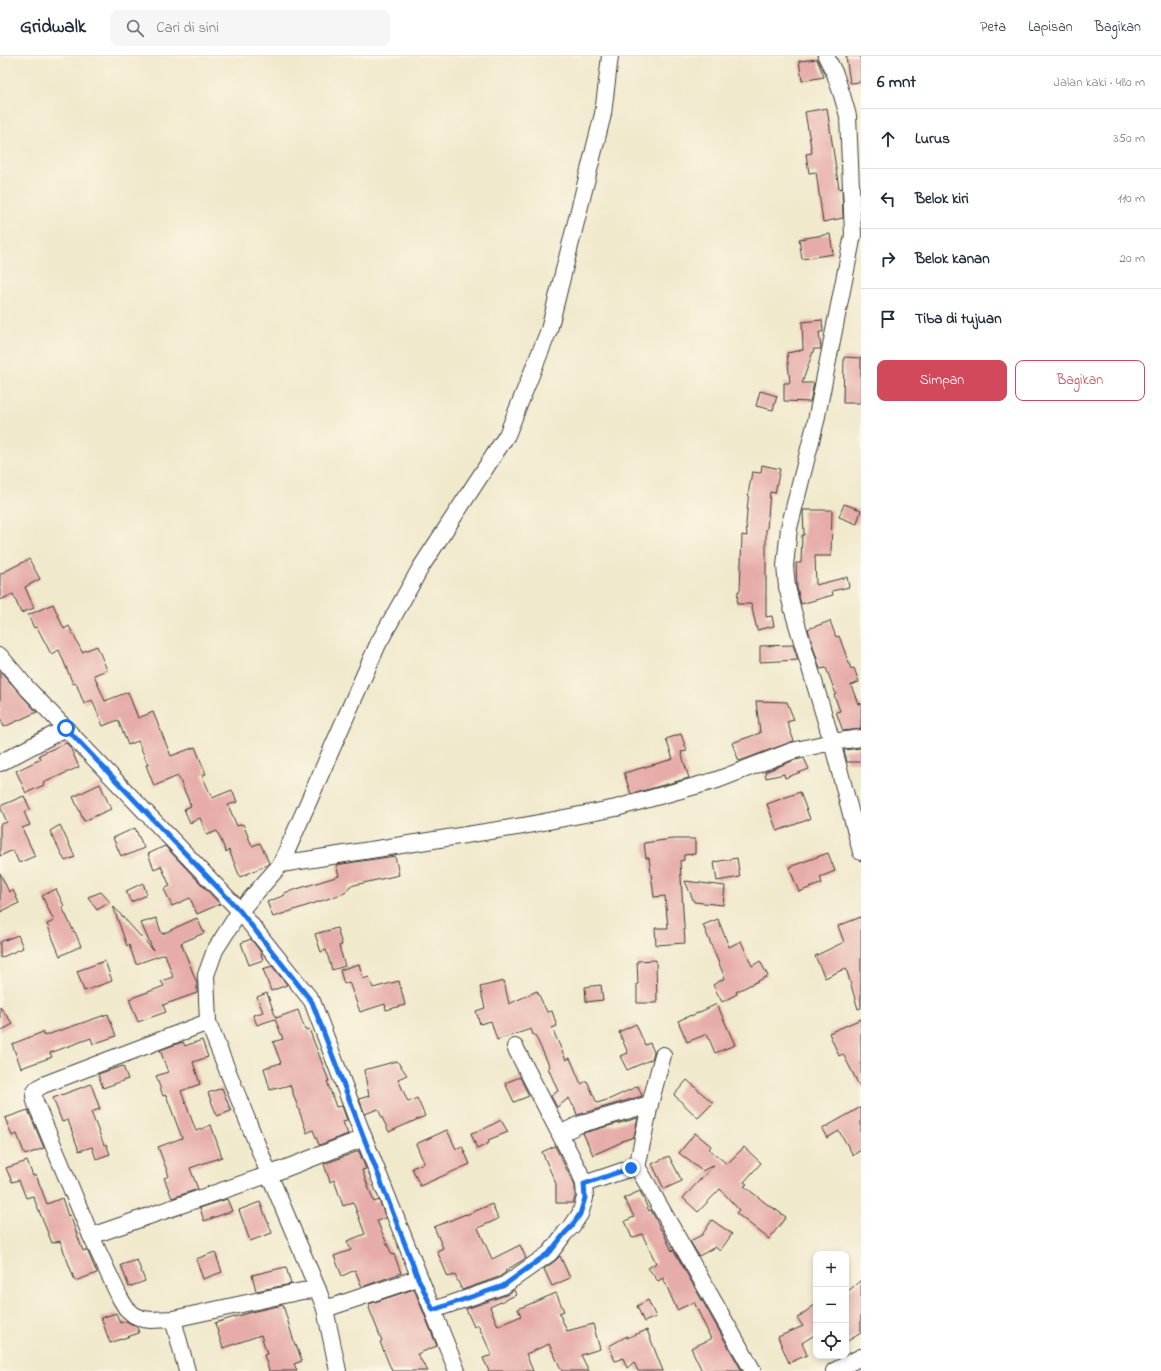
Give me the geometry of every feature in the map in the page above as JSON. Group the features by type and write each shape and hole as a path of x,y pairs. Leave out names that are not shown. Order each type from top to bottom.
{"street":[{"path":"338,1371 325,1309 278,1171 208,1022 206,975 214,950 240,911 281,864 378,644 421,567 507,435 548,330 603,114 610,56"},
{"path":"826,56 835,74 848,116 857,234 816,421 789,528 785,566 787,587 793,611 832,742 861,852"},
{"path":"0,656 27,688 240,911 312,1002 418,1278 433,1310 457,1371"},
{"path":"0,763 66,728"},
{"path":"281,864 523,826 616,808 717,780 792,751 832,742 861,738"},
{"path":"208,1022 43,1085 37,1088 34,1093 36,1104 91,1236 120,1298 126,1308 134,1315 143,1319 173,1319 302,1291 318,1290"},
{"path":"433,1310 503,1286 550,1252 580,1214 585,1198 584,1184 580,1173 514,1047"},
{"path":"637,1168 650,1104 663,1055"},
{"path":"560,1134 578,1125 650,1104"},
{"path":"91,1236 278,1171 364,1138"},
{"path":"584,1184 631,1168 637,1168"},
{"path":"637,1168 752,1371"},
{"path":"325,1309 418,1278"},
{"path":"173,1319 187,1371"},
{"path":"834,1371 861,1357"}],"building":[{"path":"846,56 861,56 861,82 850,83"},
{"path":"817,59 824,77 802,81 799,61"},
{"path":"827,108 839,189 842,188 843,218 823,222 816,172 809,173 806,154 812,153 805,112"},
{"path":"830,234 833,254 802,259 799,239"},
{"path":"822,320 823,332 819,332 821,349 814,349 802,383 814,383 810,402 784,401 784,383 790,383 787,353 803,350 802,322"},
{"path":"844,357 861,358 861,403 843,403"},
{"path":"760,391 777,396 773,410 756,406"},
{"path":"762,465 780,469 775,493 770,492 766,529 766,617 772,616 774,626 757,630 751,604 737,604 738,591 740,591 742,535 747,536 746,524 752,472 761,473"},
{"path":"844,504 861,510 857,524 839,517"},
{"path":"803,510 832,510 831,556 815,556 816,585 847,577 849,587 832,591 833,595 801,604 797,588 796,563 801,563 802,535 804,535"},
{"path":"29,559 40,579 25,587 34,608 21,613 13,594 0,600 0,574"},
{"path":"53,604 64,629 69,626 82,652 97,646 107,670 94,675 105,701 128,692 138,718 153,712 171,756 195,747 206,774 202,775 212,798 232,790 237,802 228,805 237,826 243,824 252,846 260,843 269,863 267,865 240,877 229,850 226,852 217,831 207,835 200,818 190,823 184,809 191,806 178,776 154,786 146,765 148,765 138,741 128,745 118,720 103,726 92,700 84,704 76,683 73,684 59,650 51,654 37,627 34,628 28,615"},
{"path":"830,621 836,637 839,636 851,669 854,668 859,682 851,685 858,704 861,703 861,729 843,731 836,712 840,711 834,695 836,694 826,668 820,669 808,629"},
{"path":"793,645 798,660 760,662 760,646"},
{"path":"0,671 37,712 4,727 0,717"},
{"path":"756,701 787,702 794,720 787,722 794,741 739,761 732,743 760,733"},
{"path":"681,734 687,751 681,752 689,778 631,794 624,773 673,759 666,739"},
{"path":"66,743 70,747 79,767 43,783 44,785 26,793 16,771 41,759 39,755"},
{"path":"861,748 861,762 847,762 844,750"},
{"path":"804,758 809,769 785,778 784,774 766,778 765,772"},
{"path":"100,784 111,809 84,821 73,797"},
{"path":"800,792 810,819 777,831 767,804"},
{"path":"24,796 30,809 24,812 30,825 22,828 35,856 19,863 13,850 0,856 0,825 7,822 0,806"},
{"path":"60,825 75,857 65,861 50,831"},
{"path":"135,828 144,848 125,856 125,854 121,856 113,838"},
{"path":"672,839 695,839 695,854 684,855 684,860 680,861 685,943 656,945 655,928 668,928 665,896 654,897 649,858 646,858 644,843"},
{"path":"165,846 220,904 197,914 190,898 172,906 164,889 170,886 161,866 154,869 148,854"},
{"path":"828,853 835,871 820,877 822,883 799,892 789,867"},
{"path":"395,856 399,875 350,886 345,893 273,917 267,902 285,895 284,893 339,876 336,865"},
{"path":"737,858 740,877 717,881 714,862"},
{"path":"0,873 9,892 13,890 19,903 0,912"},
{"path":"685,881 725,886 723,905 694,902"},
{"path":"143,883 147,895 131,902 126,891"},
{"path":"56,889 64,906 62,907 81,946 60,956 47,924 54,921 42,896"},
{"path":"101,892 110,902 97,910 88,897"},
{"path":"113,906 153,950 141,923 156,918 162,934 197,918 204,933 181,943 197,983 197,993 163,1005 166,1012 138,1022 129,999 164,986 161,981 173,977 165,954 136,964 129,945 127,946"},
{"path":"861,917 861,1008 858,1009 846,968 825,978 815,956 844,942 838,926"},
{"path":"718,919 729,947 741,941 752,966 760,961 768,976 736,992 737,994 722,1002 713,985 725,978 703,925"},
{"path":"337,928 342,945 339,946 345,966 332,970 326,950 321,952 315,934"},
{"path":"18,935 23,948 0,958 0,942"},
{"path":"251,939 260,951 263,960 249,965 241,943"},
{"path":"656,960 657,1003 637,1003 637,961"},
{"path":"105,961 112,981 84,991 77,971"},
{"path":"359,964 363,979 369,977 373,988 399,981 405,1005 386,1010 385,1004 360,1012 349,982 344,984 340,970"},
{"path":"272,966 287,985 271,991 263,969"},
{"path":"504,981 509,1004 537,991 547,1012 552,1011 557,1026 552,1028 566,1060 570,1058 581,1084 587,1081 597,1103 610,1099 638,1086 642,1096 577,1115 569,1098 557,1107 551,1096 558,1091 548,1068 550,1067 531,1029 497,1040 491,1021 480,1024 476,1011 485,1008 480,987"},
{"path":"601,985 603,1000 586,1002 585,987"},
{"path":"267,993 276,1018 298,1010 305,1030 309,1029 329,1081 327,1081 336,1107 342,1106 347,1120 343,1122 348,1134 319,1145 313,1130 307,1133 290,1085 270,1090 264,1068 281,1063 273,1042 283,1039 275,1019 257,1025 253,1015 263,1012 257,997"},
{"path":"717,1004 735,1045 715,1053 707,1034 687,1042 678,1021"},
{"path":"0,1007 13,1024 0,1031"},
{"path":"108,1014 116,1036 93,1044 91,1038 50,1053 52,1057 21,1068 12,1044 43,1032 44,1036"},
{"path":"861,1019 861,1089 843,1054 839,1056 829,1033"},
{"path":"636,1024 645,1045 650,1043 654,1052 652,1059 627,1070 620,1056 628,1053 619,1032"},
{"path":"202,1040 208,1057 193,1062 200,1084 181,1091 196,1131 211,1125 222,1157 190,1168 198,1189 172,1198 164,1178 169,1176 158,1147 182,1138 166,1095 163,1096 156,1076 168,1072 160,1050 183,1042 185,1046"},
{"path":"397,1061 407,1075 398,1079 408,1102 417,1098 425,1116 389,1132 378,1109 365,1114 359,1099 369,1096 364,1070"},
{"path":"123,1066 128,1079 103,1088 98,1074"},
{"path":"520,1077 529,1096 514,1102 505,1083"},
{"path":"687,1080 713,1103 698,1118 674,1095"},
{"path":"91,1084 100,1109 91,1112 104,1145 106,1144 110,1154 96,1159 92,1147 79,1151 68,1120 62,1122 53,1098"},
{"path":"222,1088 231,1111 217,1116 208,1093"},
{"path":"861,1107 861,1150 853,1155 839,1131 827,1138 822,1129"},
{"path":"28,1110 44,1148 25,1155 17,1134 12,1136 5,1118"},
{"path":"638,1118 634,1137 593,1155 583,1133"},
{"path":"501,1120 508,1132 488,1140 489,1143 477,1149 471,1133 484,1129"},
{"path":"447,1130 456,1149 462,1146 470,1164 420,1186 412,1168 424,1163 416,1144"},
{"path":"695,1133 711,1146 709,1149 727,1164 744,1147 761,1163 744,1182 747,1184 744,1186 786,1217 769,1239 736,1213 739,1210 720,1189 698,1212 683,1198 714,1165 702,1171 679,1153"},
{"path":"555,1146 575,1186 575,1197 573,1203 556,1203 556,1184 542,1152"},
{"path":"359,1151 366,1169 362,1170 374,1202 379,1200 386,1218 377,1221 392,1255 394,1254 401,1273 362,1287 355,1270 342,1276 334,1256 351,1250 347,1241 365,1234 353,1202 343,1206 334,1180 330,1182 324,1164"},
{"path":"669,1156 682,1181 664,1189 652,1164"},
{"path":"27,1161 33,1176 36,1175 47,1204 62,1198 83,1251 87,1250 97,1273 75,1281 60,1241 52,1243 33,1196 26,1198 19,1180 12,1182 6,1168"},
{"path":"640,1191 649,1211 651,1210 672,1251 673,1249 742,1371 702,1371 691,1348 711,1339 694,1302 677,1310 663,1278 658,1281 648,1268 656,1263 642,1234 632,1238 625,1221 634,1217 624,1198"},
{"path":"227,1199 232,1211 204,1221 200,1208"},
{"path":"260,1202 272,1233 250,1241 239,1210"},
{"path":"492,1204 498,1219 478,1228 492,1259 520,1245 526,1258 505,1271 506,1272 499,1277 462,1290 455,1275 448,1277 437,1251 443,1248 434,1227"},
{"path":"712,1220 732,1234 720,1251 715,1247 699,1256 690,1241 702,1235"},
{"path":"215,1252 222,1272 203,1279 196,1259"},
{"path":"560,1256 570,1278 552,1286 544,1269"},
{"path":"137,1260 145,1281 129,1287 121,1265"},
{"path":"286,1267 291,1284 256,1291 252,1275"},
{"path":"861,1280 861,1333 849,1340 849,1323 849,1290"},
{"path":"414,1289 437,1346 417,1354 428,1371 392,1371 380,1342 382,1341 369,1308 369,1304"},
{"path":"514,1290 516,1295 490,1307 498,1326 521,1316 518,1309 556,1293 564,1311 559,1313 567,1331 593,1324 600,1349 581,1355 589,1371 562,1371 549,1344 526,1354 533,1371 489,1371 483,1358 492,1355 478,1325 474,1327 466,1309 506,1295"},
{"path":"648,1300 656,1317 644,1322 637,1306"},
{"path":"283,1305 295,1345 302,1361 294,1364 297,1371 269,1371 264,1355 267,1354 261,1335 223,1348 215,1323 251,1312"},
{"path":"813,1306 813,1336 802,1343 807,1355 789,1363 778,1337 803,1326 797,1318"},
{"path":"116,1313 120,1323 126,1321 137,1327 139,1333 110,1343 101,1318"},
{"path":"647,1330 663,1371 638,1371 634,1362 627,1368 623,1358 615,1361 609,1346 627,1336 627,1338"}],"route":[{"path":"66,728 240,911 312,1002 418,1278 433,1310 503,1286 550,1252 572,1226 580,1214 584,1204 584,1184 631,1168"}]}
